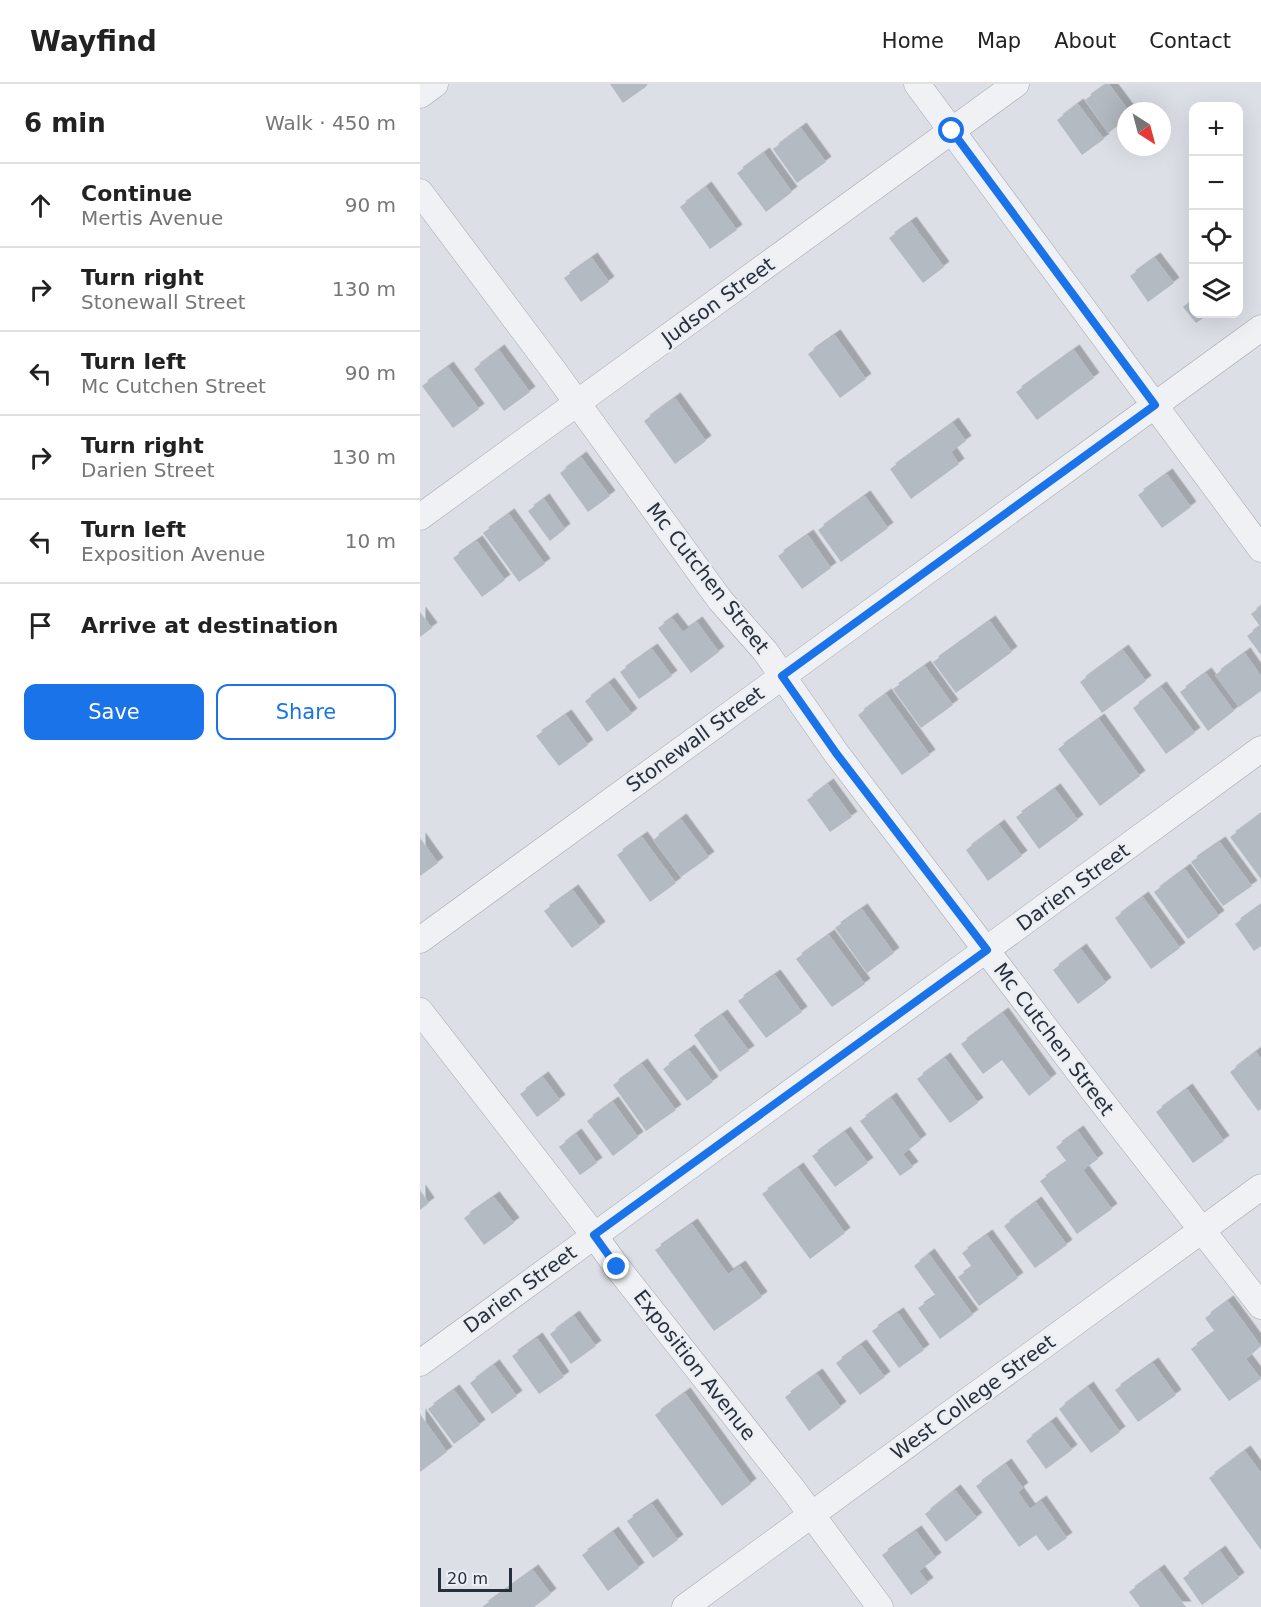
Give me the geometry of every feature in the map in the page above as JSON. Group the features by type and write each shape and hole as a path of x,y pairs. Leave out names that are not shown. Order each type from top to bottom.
{"street":[{"path":"420,95 435,84"},
{"path":"917,84 1261,549"},
{"name":"Judson Street","path":"420,517 1016,84"},
{"name":"Mc Cutchen Street","path":"420,192 720,600 765,651 836,753 1261,1306"},
{"name":"Stonewall Street","path":"420,940 1261,328"},
{"name":"Darien Street","path":"420,1363 1261,749"},
{"name":"Exposition Avenue","path":"420,1011 617,1267 791,1487 879,1607"},
{"name":"West College Street","path":"685,1607 1261,1187"}],"building":[{"path":"610,84 645,84 647,86 623,103"},
{"path":"1109,84 1122,102 1117,102 1117,126 1108,133 1085,100"},
{"path":"1078,104 1104,139 1082,155 1057,120"},
{"path":"801,128 826,162 797,183 773,149"},
{"path":"764,153 792,192 766,212 737,173"},
{"path":"706,187 737,230 710,249 680,207"},
{"path":"911,222 944,267 923,283 889,238"},
{"path":"592,258 609,282 581,302 564,278"},
{"path":"1155,258 1174,283 1148,302 1130,276"},
{"path":"1189,302 1189,314 1183,307"},
{"path":"1192,318 1203,318 1196,323"},
{"path":"835,335 866,379 840,398 808,354"},
{"path":"499,350 530,392 504,411 474,369"},
{"path":"1074,350 1094,378 1037,420 1016,392"},
{"path":"448,367 479,409 453,428 422,386"},
{"path":"675,398 706,441 675,464 644,421"},
{"path":"953,423 966,441 951,452 959,464 911,499 890,469"},
{"path":"581,457 610,496 588,512 560,473"},
{"path":"1167,474 1191,507 1162,528 1138,495"},
{"path":"865,496 888,528 841,562 818,530"},
{"path":"544,499 565,529 550,541 528,511"},
{"path":"509,514 545,564 519,582 483,533"},
{"path":"808,535 831,568 802,589 778,556"},
{"path":"477,541 505,580 482,597 453,558"},
{"path":"1261,606 1261,655 1247,636 1260,626 1251,614"},
{"path":"420,612 432,628 420,637"},
{"path":"672,618 683,632 697,622 719,652 691,673 658,628"},
{"path":"990,621 1012,652 956,693 933,662"},
{"path":"652,649 672,676 639,699 620,672"},
{"path":"1123,650 1146,681 1102,713 1080,682"},
{"path":"1245,653 1261,676 1261,691 1239,707 1215,675"},
{"path":"925,666 953,705 921,728 893,689"},
{"path":"1206,673 1234,711 1208,731 1180,692"},
{"path":"609,683 632,714 607,732 585,701"},
{"path":"1161,687 1195,733 1166,754 1133,708"},
{"path":"886,694 930,755 902,775 858,715"},
{"path":"566,715 588,745 559,766 536,736"},
{"path":"1099,719 1140,776 1100,806 1058,749"},
{"path":"828,784 852,817 830,832 807,800"},
{"path":"1055,789 1078,820 1039,849 1016,817"},
{"path":"1261,814 1261,879 1230,837"},
{"path":"681,819 709,857 681,877 653,840"},
{"path":"999,825 1022,856 988,881 966,850"},
{"path":"642,837 676,883 650,902 617,855"},
{"path":"420,838 438,863 420,876"},
{"path":"1220,842 1252,886 1223,906 1191,862"},
{"path":"1185,869 1219,916 1188,939 1154,892"},
{"path":"573,890 600,927 572,948 544,911"},
{"path":"1143,897 1180,948 1151,969 1115,918"},
{"path":"1261,905 1261,946 1254,951 1235,924"},
{"path":"862,909 894,953 867,973 835,928"},
{"path":"829,935 865,984 832,1007 796,959"},
{"path":"1081,949 1106,983 1078,1004 1053,970"},
{"path":"775,975 802,1012 766,1038 738,1001"},
{"path":"1003,1013 1051,1079 1029,1096 1002,1060 983,1074 961,1044"},
{"path":"722,1015 749,1051 720,1072 694,1035"},
{"path":"689,1050 713,1082 687,1101 663,1069"},
{"path":"1256,1052 1261,1059 1261,1109 1258,1111 1230,1072"},
{"path":"945,1058 978,1103 950,1123 917,1079"},
{"path":"642,1064 676,1110 646,1131 613,1085"},
{"path":"543,1077 560,1100 537,1117 520,1094"},
{"path":"1187,1089 1224,1141 1193,1163 1156,1112"},
{"path":"891,1098 921,1140 903,1154 913,1167 900,1176 860,1121"},
{"path":"613,1102 638,1137 613,1156 587,1121"},
{"path":"1078,1131 1098,1159 1083,1170 1112,1209 1077,1234 1040,1181 1067,1162 1056,1147"},
{"path":"845,1132 868,1163 835,1187 812,1156"},
{"path":"576,1134 597,1163 580,1175 559,1147"},
{"path":"798,1168 845,1233 810,1259 762,1194"},
{"path":"420,1190 429,1203 420,1210"},
{"path":"494,1197 514,1223 484,1245 464,1218"},
{"path":"1036,1202 1067,1245 1035,1268 1004,1226"},
{"path":"692,1224 728,1274 740,1266 762,1297 714,1331 655,1250"},
{"path":"987,1235 1018,1278 979,1306 958,1277 972,1267 962,1253"},
{"path":"929,1254 973,1315 940,1339 918,1308 936,1296 914,1266"},
{"path":"1228,1301 1261,1346 1246,1359 1261,1379 1229,1401 1191,1349 1215,1332 1205,1318"},
{"path":"898,1313 924,1350 899,1368 872,1331"},
{"path":"574,1316 596,1346 571,1364 550,1334"},
{"path":"537,1338 564,1377 539,1394 512,1356"},
{"path":"861,1345 885,1377 860,1395 836,1363"},
{"path":"1153,1363 1176,1395 1138,1422 1115,1390"},
{"path":"494,1365 517,1396 492,1414 470,1383"},
{"path":"817,1374 841,1407 809,1431 785,1397"},
{"path":"1088,1387 1120,1432 1091,1453 1059,1409"},
{"path":"454,1390 480,1425 454,1444 428,1409"},
{"path":"685,1393 751,1484 722,1506 655,1415"},
{"path":"420,1414 447,1452 420,1472"},
{"path":"1051,1422 1072,1450 1046,1469 1026,1441"},
{"path":"1245,1451 1261,1473 1261,1550 1209,1478"},
{"path":"1006,1464 1023,1488 1018,1492 1030,1509 1041,1501 1067,1538 1048,1551 1036,1535 1019,1547 976,1486"},
{"path":"955,1490 977,1518 946,1542 925,1514"},
{"path":"652,1504 678,1540 653,1558 627,1521"},
{"path":"916,1531 936,1558 919,1571 928,1583 911,1595 882,1555"},
{"path":"613,1532 639,1568 608,1591 582,1555"},
{"path":"1220,1551 1239,1578 1202,1605 1183,1578"},
{"path":"533,1570 551,1594 534,1607 482,1607"},
{"path":"1159,1570 1186,1607 1140,1607 1129,1592"}],"route":[{"path":"617,1267 594,1235 987,950 836,753 782,676 1155,405 952,131"}]}
